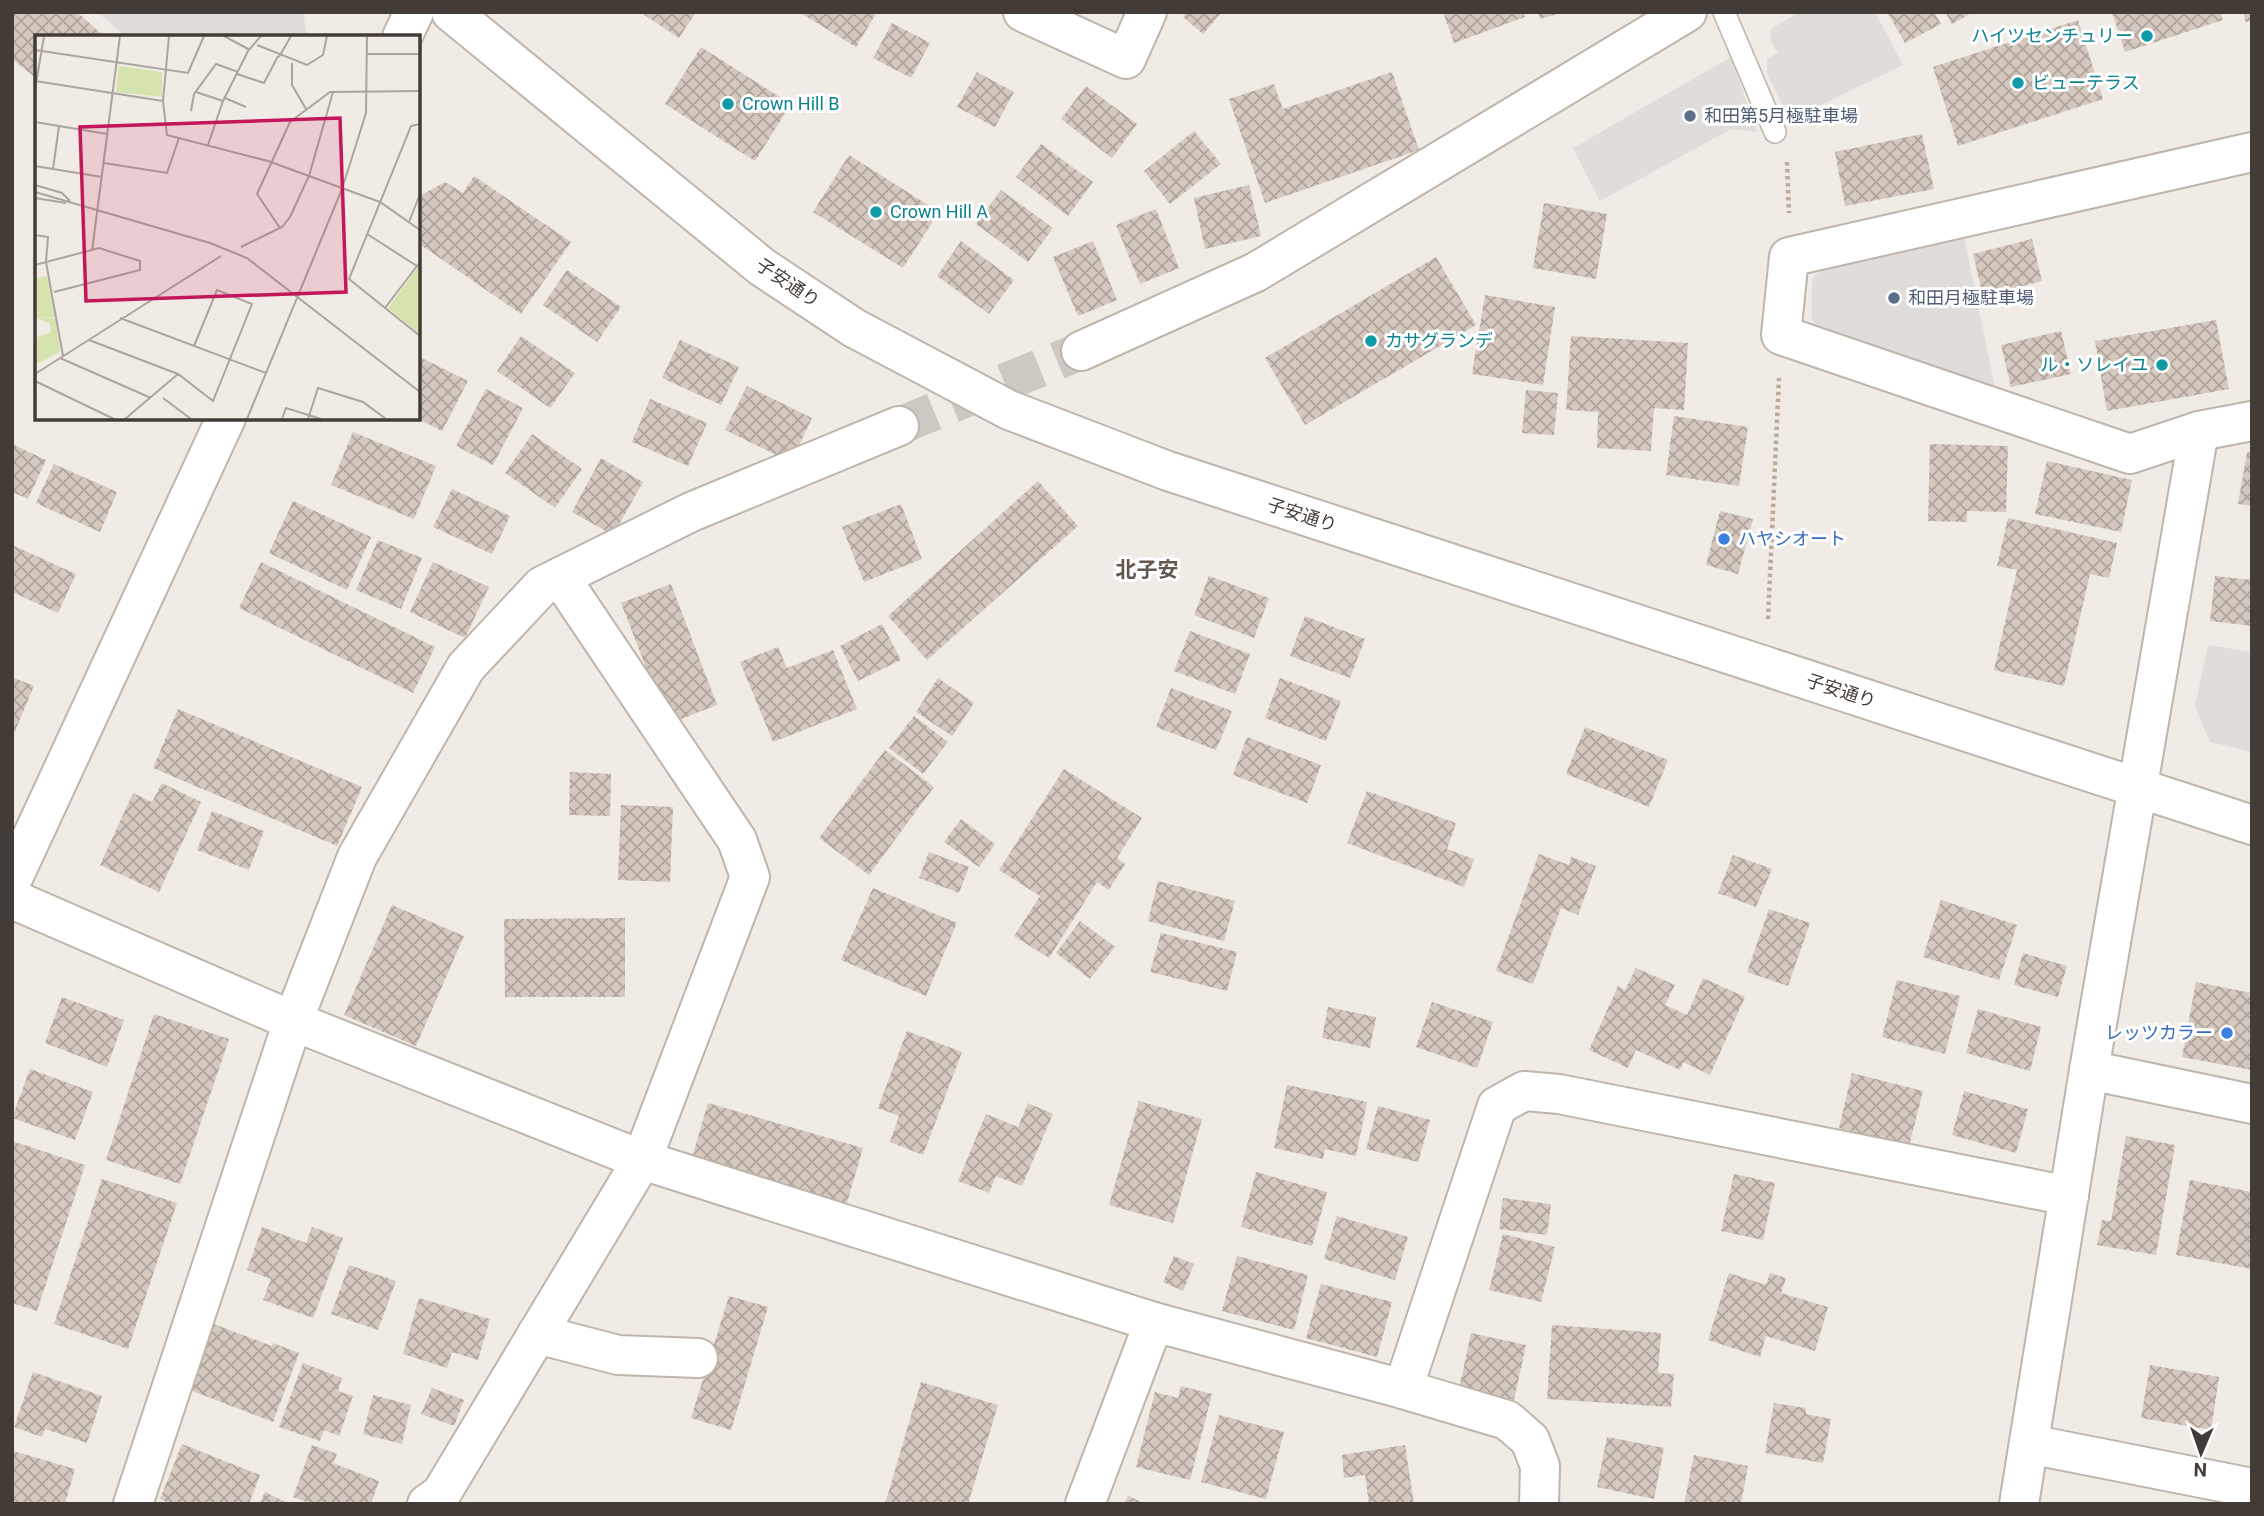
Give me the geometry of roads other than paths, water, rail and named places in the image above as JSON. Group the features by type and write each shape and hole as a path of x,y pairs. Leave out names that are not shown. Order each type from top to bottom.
{"street":[{"path":"403,35 414,12"},
{"name":"子安通り","path":"451,12 762,267 854,328 1009,410 1168,471 2252,825"},
{"path":"1023,12 1126,59 1147,12"},
{"path":"1081,351 1256,272 1687,12"},
{"path":"2252,152 1789,257 1781,335 2130,454 2199,431 2252,421"},
{"path":"12,880 225,420"},
{"path":"133,1504 293,1021 357,857 466,667 542,586 691,512 899,426"},
{"path":"2019,1504 2089,1070 2199,431"},
{"path":"440,1500 642,1160 750,877 737,840 559,577"},
{"path":"12,899 293,1021 642,1160 1154,1322 1507,1420 1530,1440 1540,1466 1539,1504"},
{"path":"2089,1070 2252,1104"},
{"path":"1403,1389 1497,1106 1524,1091 1559,1094 2069,1196"},
{"path":"1085,1504 1154,1322"},
{"path":"537,1334 618,1355 698,1359"},
{"path":"2029,1444 2252,1488"}],"lane":[{"path":"1724,12 1775,132"}],"tunnel":[{"path":"899,426 1081,351"}],"place":[{"name":"ハイツセンチュリー","path":"2147,36"},
{"name":"ビューテラス","path":"2018,83"},
{"name":"Crown Hill B","path":"728,104"},
{"name":"和田第5月極駐車場","path":"1690,116"},
{"name":"Crown Hill A","path":"876,212"},
{"name":"和田月極駐車場","path":"1894,298"},
{"name":"カサグランデ","path":"1371,341"},
{"name":"ル・ソレイユ","path":"2162,365"},
{"name":"ハヤシオート","path":"1724,539"},
{"name":"レッツカラー","path":"2227,1033"}],"district":[{"name":"北子安","path":"1147,570"}]}
